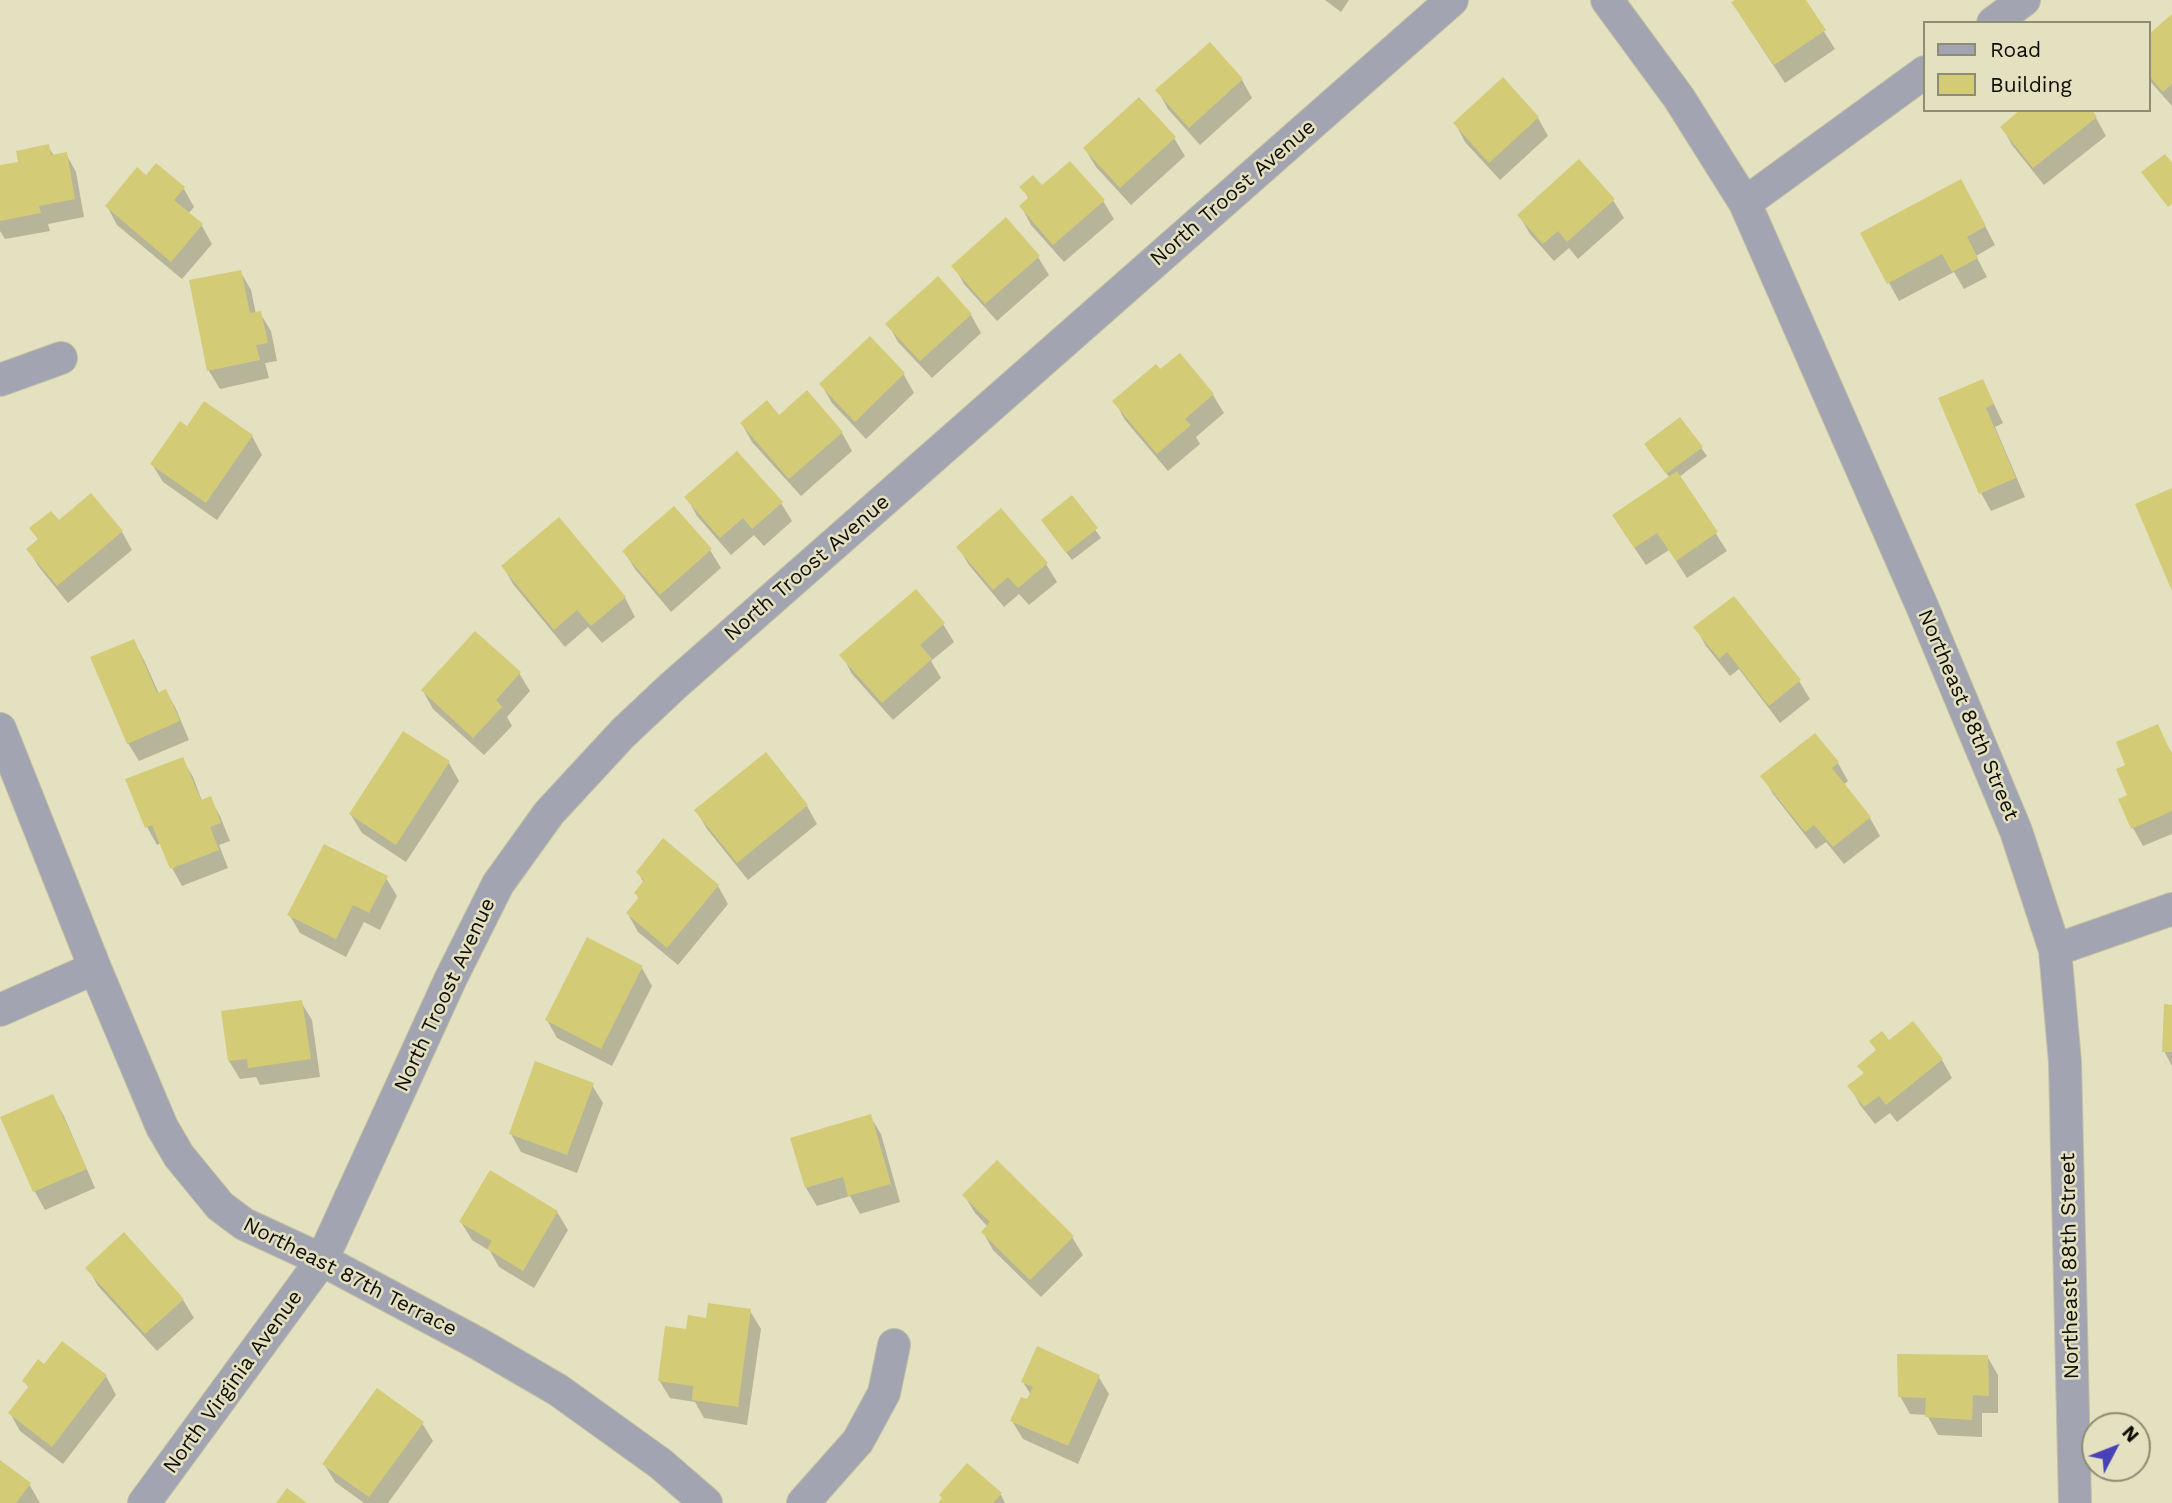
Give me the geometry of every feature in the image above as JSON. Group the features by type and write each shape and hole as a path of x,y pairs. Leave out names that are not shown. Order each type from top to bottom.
{"street":[{"name":"North Troost Avenue","path":"322,1260 451,978 498,884 549,813 623,733 673,686 1452,0"},
{"name":"Northeast 88th Street","path":"1607,0 1679,98 1745,203 1917,594 2006,806 2055,950 2065,1062 2075,1503"},
{"path":"1996,21 2024,0"},
{"path":"1745,203 1924,73"},
{"path":"0,380 61,358"},
{"name":"Northeast 87th Terrace","path":"0,729 95,968 162,1127 179,1156 220,1206 244,1224 322,1260 479,1344 558,1390 662,1464 706,1503"},
{"path":"2055,950 2172,909"},
{"path":"0,1010 95,968"},
{"name":"North Virginia Avenue","path":"144,1503 322,1260"},
{"path":"803,1503 858,1441 884,1392 894,1345"}],"building":[{"path":"1806,0 1826,30 1774,65 1731,2"},
{"path":"2172,14 2172,84 2163,92 2151,78 2151,32"},
{"path":"1210,42 1243,79 1189,128 1155,90"},
{"path":"1503,77 1539,117 1489,163 1453,123"},
{"path":"1139,97 1176,137 1120,188 1083,148"},
{"path":"2018,112 2093,112 2097,117 2033,168 2000,127"},
{"path":"49,144 51,155 67,152 75,199 39,206 41,213 0,221 0,165 18,162 16,151"},
{"path":"2165,154 2172,163 2172,204 2168,207 2141,172"},
{"path":"1579,159 1615,199 1567,242 1558,231 1543,244 1517,215"},
{"path":"1070,161 1105,200 1053,245 1019,206 1029,197 1019,187 1033,175 1042,185"},
{"path":"156,163 185,187 174,200 203,224 171,262 105,206 137,167 146,175"},
{"path":"1961,179 1986,226 1967,237 1978,258 1952,272 1942,254 1887,284 1860,233"},
{"path":"1006,217 1040,256 985,304 951,266"},
{"path":"241,270 250,313 261,311 268,343 256,345 260,360 207,371 189,280"},
{"path":"938,276 972,314 920,361 885,324"},
{"path":"870,336 905,373 855,422 819,384"},
{"path":"1180,353 1214,394 1185,419 1191,425 1157,454 1112,401 1156,364 1160,369"},
{"path":"1983,379 1994,404 1986,408 2016,478 1979,494 1938,398"},
{"path":"807,390 843,432 789,479 740,423 767,400 779,415"},
{"path":"204,401 253,435 206,503 150,464 180,421 187,426"},
{"path":"1680,417 1703,447 1666,474 1644,444"},
{"path":"737,451 783,502 752,529 743,518 720,538 684,497"},
{"path":"1677,471 1718,532 1676,561 1657,533 1634,548 1612,515"},
{"path":"2172,488 2172,591 2135,504"},
{"path":"91,493 123,531 57,586 26,549 38,539 29,528 51,511 59,520"},
{"path":"1072,495 1098,528 1066,553 1041,520"},
{"path":"674,506 712,549 660,595 622,551"},
{"path":"1001,508 1048,563 1018,588 1008,577 993,590 956,547"},
{"path":"559,517 626,597 591,626 577,610 554,630 501,566"},
{"path":"916,589 945,623 920,645 932,659 882,703 839,655"},
{"path":"1734,596 1801,680 1769,706 1727,652 1719,659 1693,627"},
{"path":"475,631 521,672 496,700 502,707 473,738 421,690"},
{"path":"134,639 157,693 166,689 180,721 127,744 90,657"},
{"path":"2158,724 2172,752 2172,811 2131,829 2118,799 2127,795 2116,769 2125,765 2116,742"},
{"path":"403,731 450,761 396,845 349,814"},
{"path":"1815,733 1839,762 1832,768 1871,817 1833,847 1814,825 1805,832 1760,776"},
{"path":"766,752 808,805 737,863 694,810"},
{"path":"183,757 201,800 211,796 221,823 210,827 219,850 170,869 152,825 145,828 125,779"},
{"path":"663,838 719,885 667,948 626,913 639,897 634,893 644,880 636,872"},
{"path":"324,844 388,876 369,913 353,905 336,939 287,915"},
{"path":"587,937 643,966 601,1049 545,1020"},
{"path":"302,1000 311,1059 248,1068 247,1059 228,1061 221,1011"},
{"path":"2164,1004 2172,1005 2172,1052 2162,1052"},
{"path":"1913,1021 1943,1059 1886,1105 1879,1096 1864,1107 1847,1086 1864,1073 1857,1066 1876,1050 1869,1041 1882,1031 1889,1040"},
{"path":"535,1061 594,1083 567,1155 509,1134"},
{"path":"53,1094 87,1169 33,1192 0,1117"},
{"path":"871,1114 891,1184 848,1196 843,1177 805,1188 790,1138"},
{"path":"997,1160 1074,1236 1030,1280 981,1232 990,1222 962,1195"},
{"path":"490,1170 558,1211 523,1271 487,1249 492,1241 459,1222"},
{"path":"124,1232 184,1299 145,1334 85,1268"},
{"path":"708,1303 751,1309 738,1407 692,1400 693,1386 658,1381 665,1326 686,1329 688,1315 706,1318"},
{"path":"62,1341 107,1375 52,1447 8,1413 29,1386 22,1381 38,1359 44,1364"},
{"path":"1037,1346 1100,1375 1068,1446 1010,1421 1021,1397 1027,1399 1033,1387 1021,1382"},
{"path":"1897,1354 1988,1355 1989,1396 1973,1395 1972,1420 1925,1417 1926,1398 1898,1397"},
{"path":"377,1388 424,1422 369,1497 322,1464"},
{"path":"0,1460 31,1483 16,1503 0,1503"},
{"path":"967,1463 1002,1493 993,1503 938,1503 942,1498 939,1495"},
{"path":"287,1488 307,1503 276,1503"}]}
